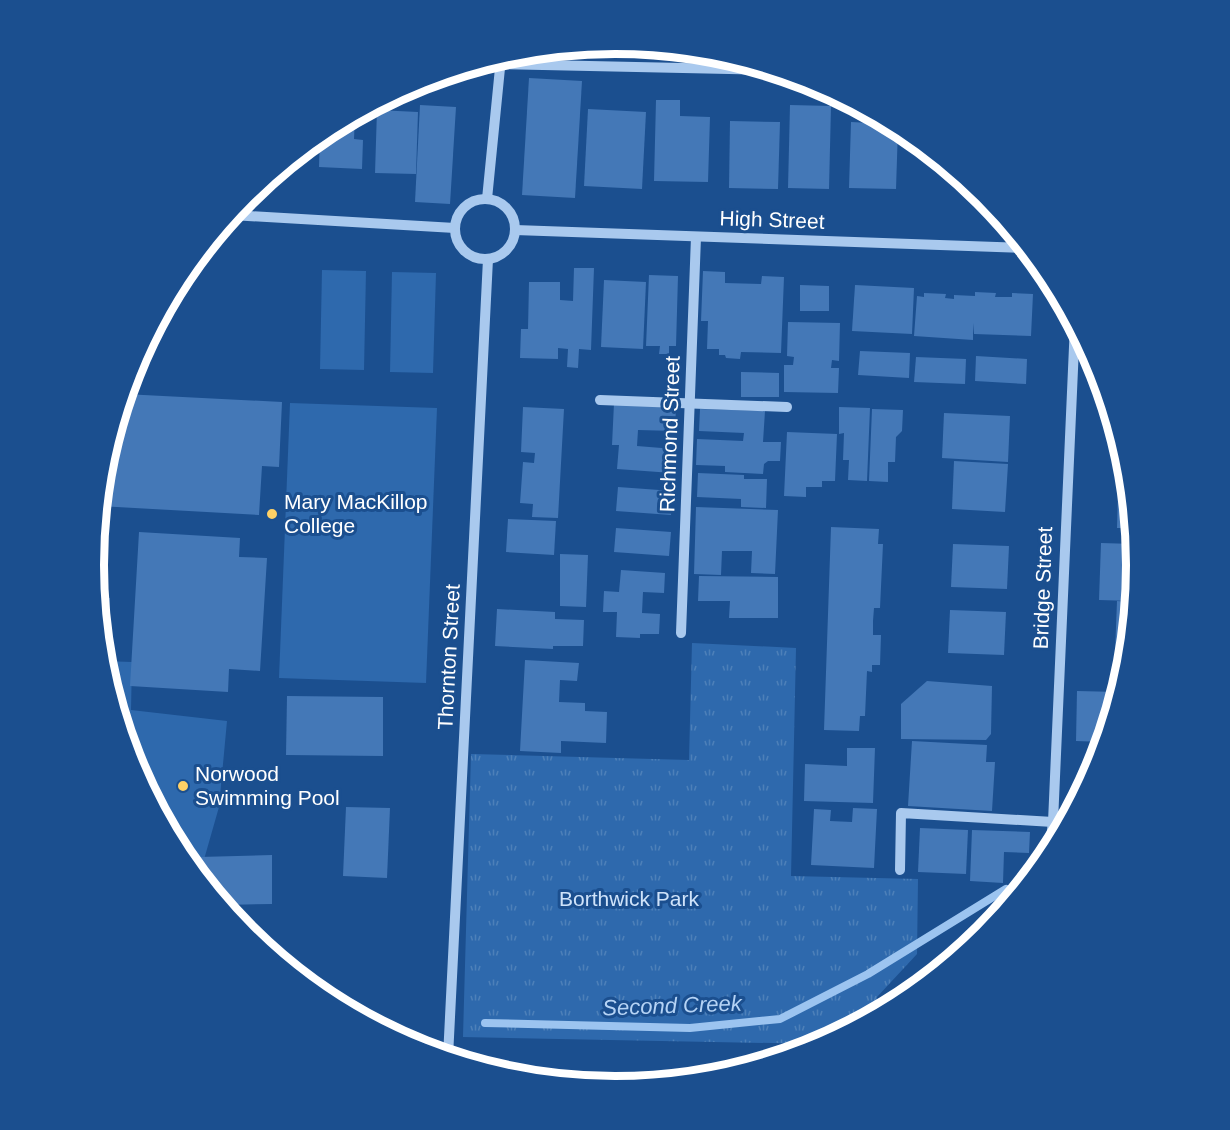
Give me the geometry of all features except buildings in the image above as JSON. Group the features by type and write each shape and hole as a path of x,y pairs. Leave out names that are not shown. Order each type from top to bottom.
{"street":[{"path":"531,61 736,69"},
{"path":"487,199 500,67"},
{"path":"487,199 496,200 504,205 514,221 515,230 513,239 503,253 488,259 477,258 461,247 456,238 455,228 461,210 468,204 487,199"},
{"path":"243,216 455,228"},
{"name":"High Street","path":"515,230 1015,248"},
{"name":"Richmond Street","path":"681,633 696,237"},
{"name":"Thornton Street","path":"448,1048 488,259"},
{"name":"Bridge Street","path":"1052,830 1074,342"},
{"path":"600,400 787,408"},
{"path":"900,870 901,813 1053,822"}],"green space":[{"path":"322,270 366,271 364,370 320,369"},
{"path":"392,272 436,273 433,373 390,372"},
{"path":"290,403 437,408 426,683 279,678"},
{"name":"Borthwick Park","path":"692,643 796,648 791,876 918,879 917,954 877,997 877,1004 841,1023 794,1043 463,1037 471,754 689,760"},
{"name":"Norwood Swimming Pool","path":"113,661 132,662 131,710 227,721 219,807 202,866 172,820 143,761 121,697"}],"waterway":[{"name":"Second Creek","path":"485,1023 690,1028 780,1019 868,974 1006,889"}],"place":[{"name":"Mary MacKillop College","path":"272,514"},
{"name":"Norwood Swimming Pool","path":"183,786"}]}
